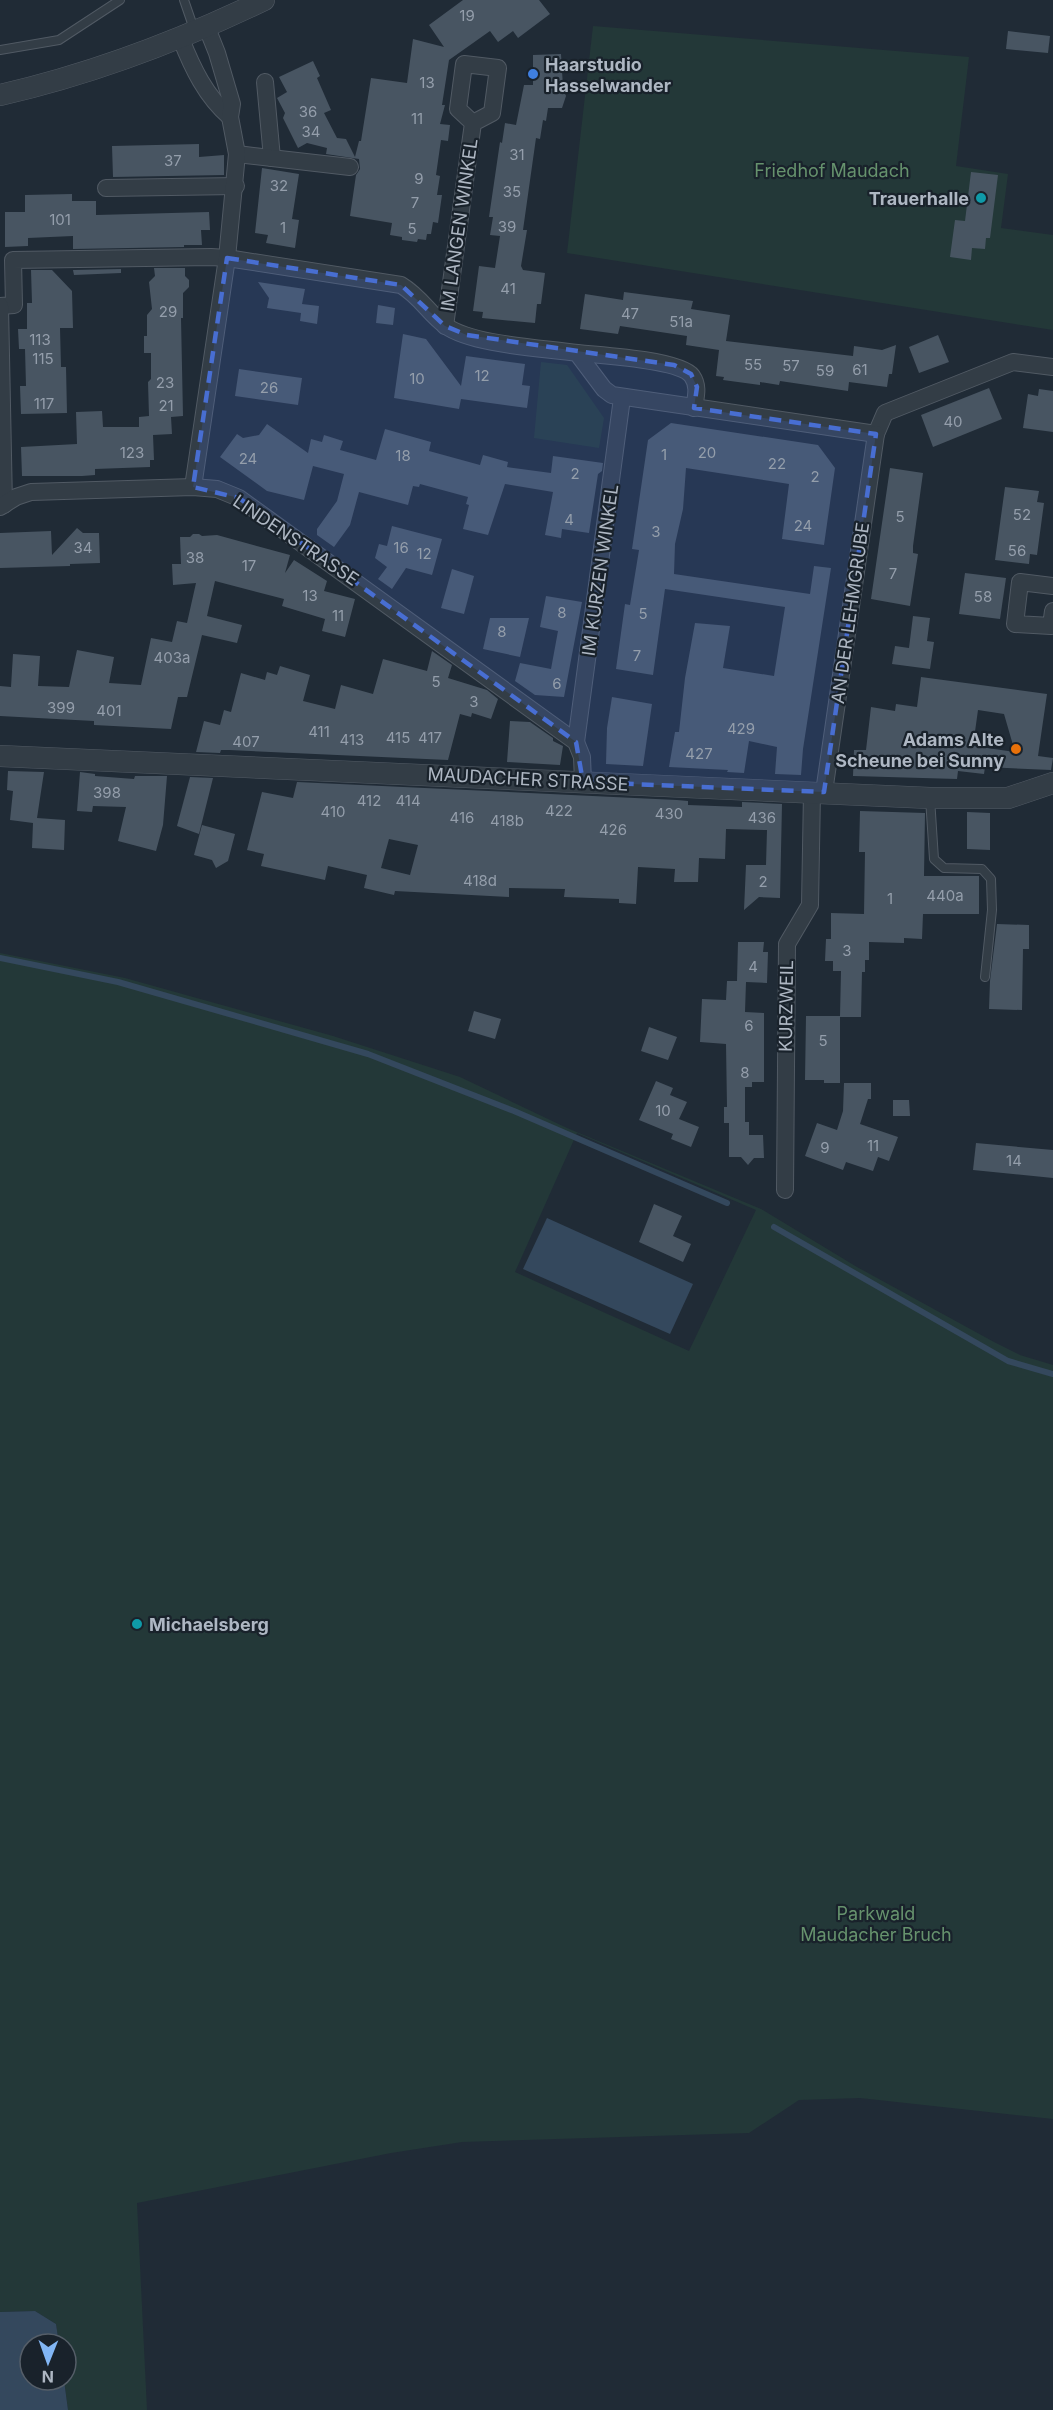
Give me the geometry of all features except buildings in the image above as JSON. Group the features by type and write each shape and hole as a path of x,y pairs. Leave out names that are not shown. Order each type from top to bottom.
{"street":[{"path":"0,95 56,81 194,33 264,0"},
{"path":"193,487 227,258 236,186 237,154 230,117 232,104 217,53 194,33"},
{"path":"194,33 192,64 217,107 230,117"},
{"path":"266,82 272,158"},
{"name":"IM LANGEN WINKEL","path":"445,326 473,123"},
{"path":"237,154 350,167"},
{"path":"106,188 236,186"},
{"name":"IM LANGEN WINKEL","path":"7,261 227,258 401,285 415,294 445,326 467,335 493,341 674,365 691,374 697,387 694,408"},
{"path":"2,506 0,306 14,305 7,261"},
{"path":"577,353 604,389 622,398 876,434 885,413 1013,362 1053,367"},
{"name":"IM KURZEN WINKEL","path":"576,742 622,398"},
{"name":"AN DER LEHMGRUBE","path":"818,792 876,434"},
{"name":"LINDENSTRASSE","path":"2,506 16,497 31,492 193,487 217,489 239,498 576,742"},
{"path":"1053,586 1020,582 1016,624 1051,626 1053,612"},
{"path":"576,742 582,757 583,782"},
{"name":"MAUDACHER STRASSE","path":"0,756 930,798 1008,798 1053,783"},
{"name":"KURZWEIL","path":"785,1190 787,944 810,905 818,792"}],"lane":[{"path":"0,51 59,40 120,0"},
{"path":"184,0 194,33"},
{"path":"930,798 934,859 944,868 982,869 991,879 992,910 985,977"}],"highlighted area":[{"path":"227,258 401,285 445,326 467,335 674,365 691,374 697,387 694,408 876,434 824,792 583,782 576,742 239,498 193,487"}],"green space":[{"name":"Friedhof Maudach","path":"593,26 969,57 956,166 1008,174 1001,228 1053,235 1053,330 567,253"},
{"path":"541,362 567,365 604,418 599,448 534,438"},
{"name":"Parkwald Maudacher Bruch","path":"0,953 125,978 333,1036 460,1077 567,1128 761,1209 857,1267 994,1342 1020,1355 1053,1365 1053,2119 860,2098 799,2100 749,2133 462,2142 391,2153 137,2203 147,2410 68,2410 66,2392 78,2392 78,2332 57,2332 56,2324 35,2311 0,2312","holes":["577,1133 756,1210 689,1351 515,1272"]}],"water":[{"path":"547,1218 693,1284 670,1334 523,1269"},
{"path":"35,2311 56,2324 57,2332 18,2332 18,2392 66,2392 68,2410 0,2410 0,2312"}],"waterway":[{"path":"0,958 118,982 368,1054 514,1111 727,1203"},
{"path":"774,1227 1008,1361 1053,1374"}],"place":[{"name":"Haarstudio Hasselwander","path":"533,74"},
{"name":"Trauerhalle","path":"981,198"},
{"name":"Adams Alte Scheune bei Sunny","path":"1016,749"},
{"name":"Michaelsberg","path":"137,1624"}]}
